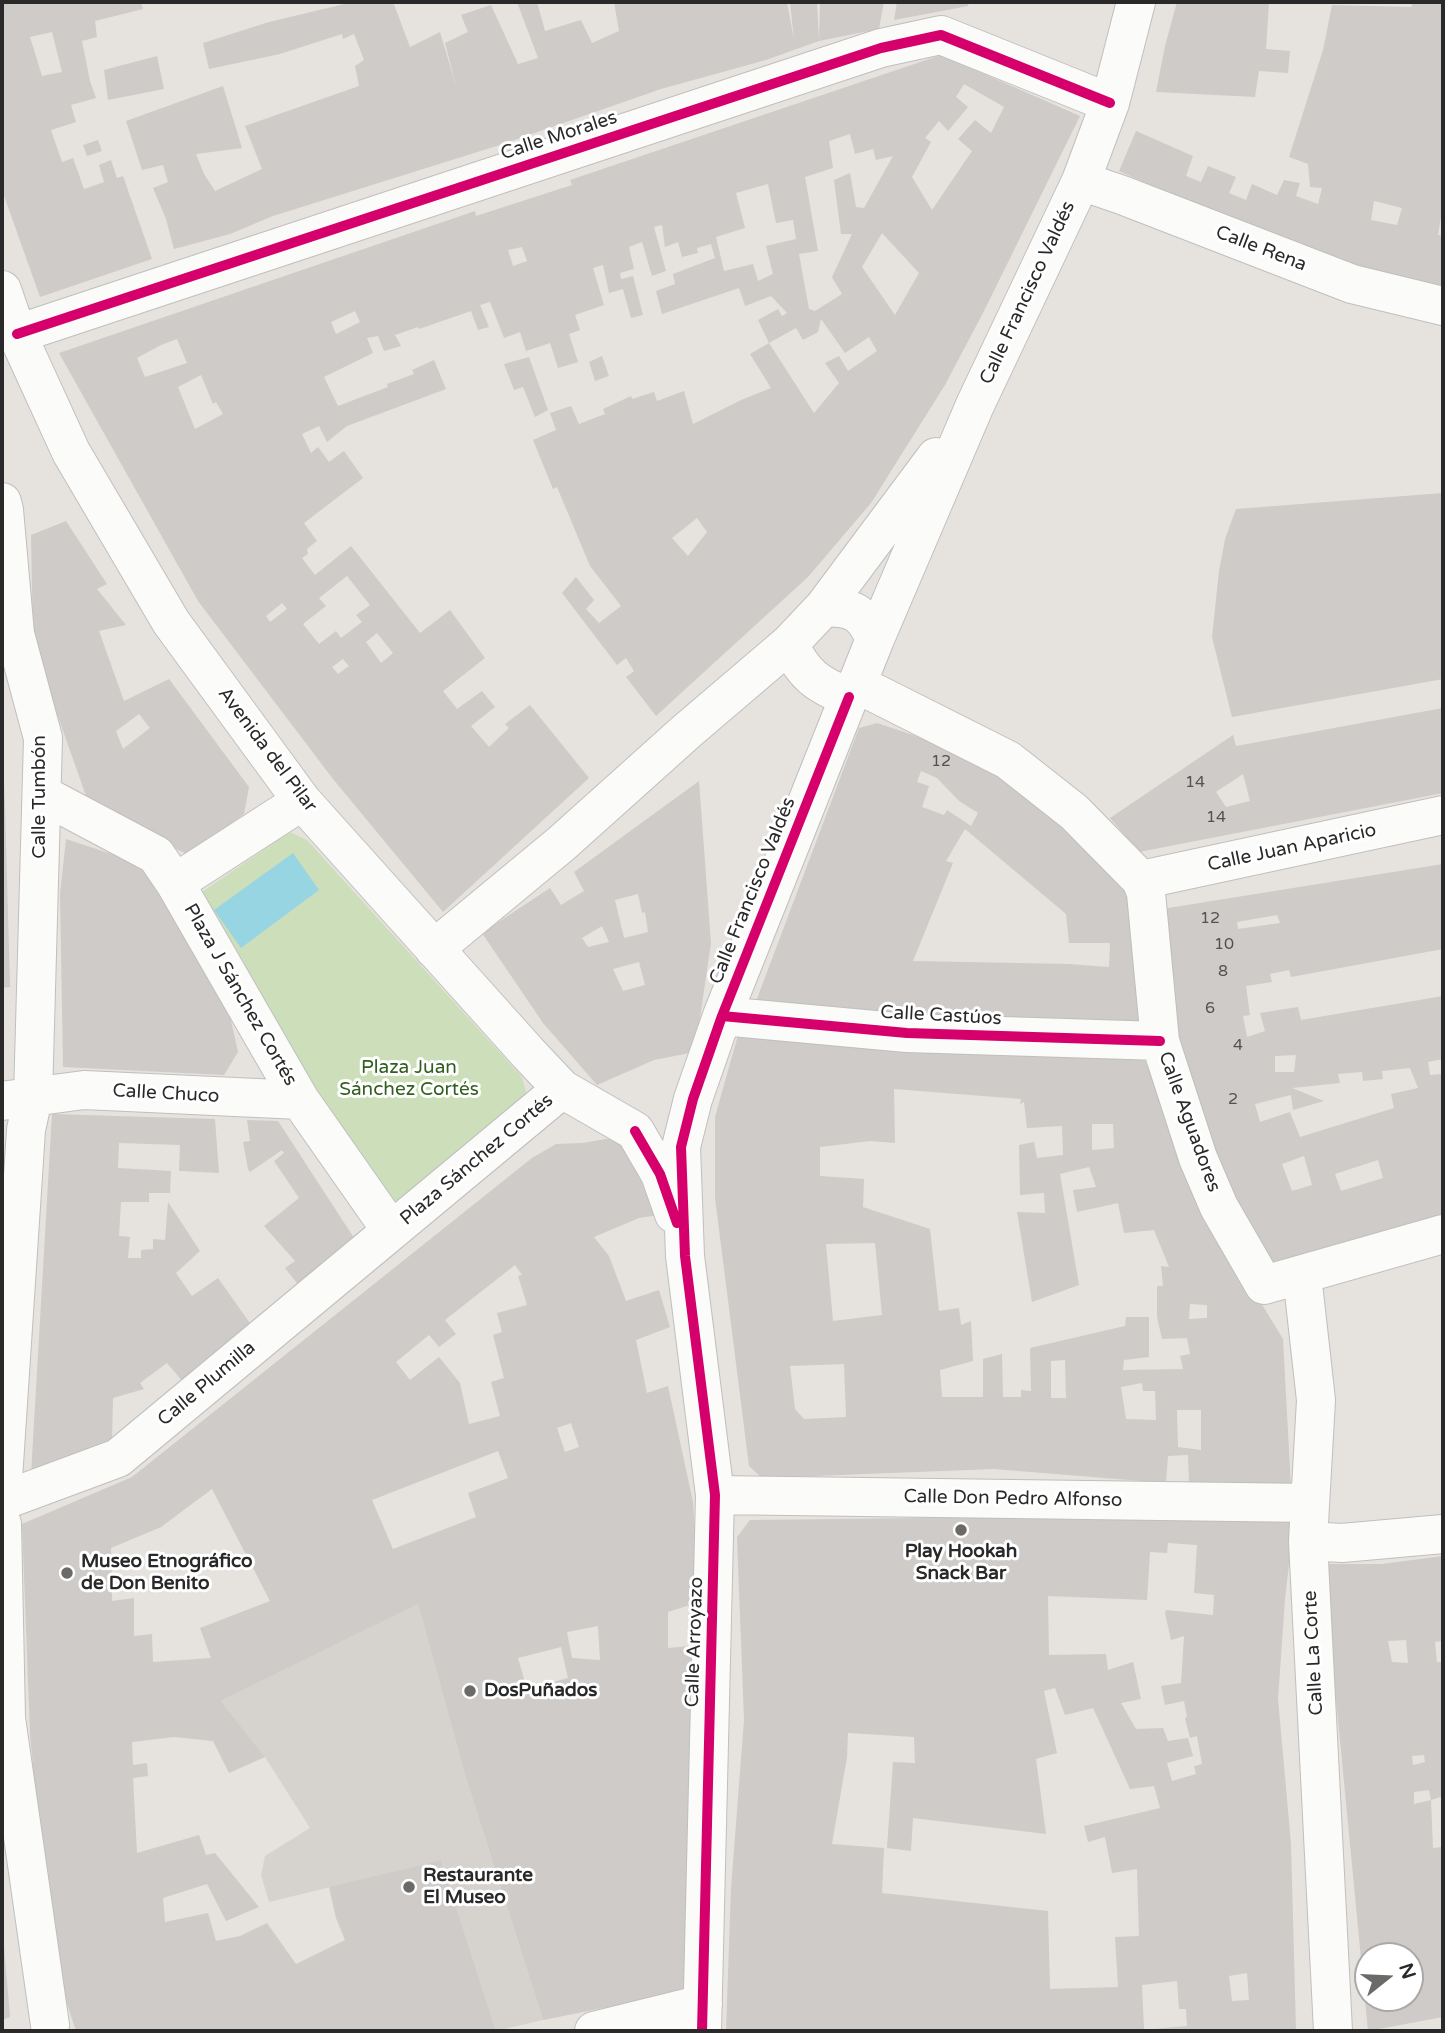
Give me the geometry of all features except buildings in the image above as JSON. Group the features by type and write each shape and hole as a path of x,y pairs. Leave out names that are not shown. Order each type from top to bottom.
{"street":[{"name":"Calle Francisco Valdés","path":"875,639 975,405 1081,181 1111,103 1136,2"},
{"name":"Calle Morales","path":"17,334 868,53 941,35 1111,103"},
{"name":"Calle Rena","path":"1081,181 1352,284 1443,306"},
{"name":"Avenida del Pilar","path":"2,290 17,334 71,452 171,622 302,801 562,1089 635,1131"},
{"name":"Calle Francisco Valdés","path":"824,607 975,405"},
{"name":"Calle Tumbón","path":"2,502 8,633 43,738 43,795 17,1099 26,1130 2,1494"},
{"path":"434,949 561,844 789,644 824,607 848,608 867,622 875,639 853,690"},
{"path":"789,644 799,666 830,690 853,690 1008,760 1074,812 1141,880"},
{"name":"Calle Francisco Valdés","path":"692,1099 722,1016 853,690"},
{"path":"43,795 156,855 175,883"},
{"name":"Plaza J Sánchez Cortés","path":"302,801 175,883 300,1100 391,1230"},
{"name":"Calle Juan Aparicio","path":"1141,880 1443,815"},
{"name":"Calle Aguadores","path":"1141,880 1146,893 1160,1041 1198,1158 1219,1207 1264,1285 1302,1275"},
{"name":"Calle Castúos","path":"722,1016 907,1033 1160,1041"},
{"name":"Plaza Sánchez Cortés","path":"391,1230 562,1089"},
{"name":"Calle Chuco","path":"17,1099 84,1090 300,1100"},
{"path":"635,1131 662,1110 692,1099"},
{"name":"Calle Arroyazo","path":"692,1099 681,1147 685,1256 715,1495 703,2018"},
{"name":"Calle Arroyazo","path":"635,1131 660,1174 674,1211 685,1256"},
{"name":"Calle Plumilla","path":"2,1501 118,1458 391,1230"},
{"path":"1302,1275 1443,1234"},
{"name":"Calle La Corte","path":"1302,1275 1316,1400 1308,1541 1333,2031"},
{"name":"Calle Don Pedro Alfonso","path":"715,1495 1310,1503"},
{"path":"2,1524 6,1718 46,2029"},
{"path":"1308,1541 1342,1543 1443,1534"},
{"path":"594,2031 703,2018"}],"green space":[{"name":"Plaza Juan Sánchez Cortés","path":"290,832 307,840 522,1077 528,1099 410,1199 386,1202 205,917 199,894"}],"shaded area":[{"path":"418,1604 466,1778 543,2020 496,2031 441,1860 269,1902 261,1875 265,1856 310,1828 265,1757 221,1701"}],"water":[{"path":"293,853 319,890 241,948 214,910"}],"cycle path":[{"path":"17,334 881,48 941,35 1110,103"},
{"path":"702,2031 715,1495 685,1256 681,1147 693,1099 722,1016 849,697"},
{"path":"722,1016 907,1033 1160,1041"},
{"path":"635,1131 660,1174 677,1223"}],"place":[{"name":"Play Hookah Snack Bar","path":"961,1530"},
{"name":"Museo Etnográfico de Don Benito","path":"67,1573"},
{"name":"DosPuñados","path":"470,1691"},
{"name":"Restaurante El Museo","path":"409,1887"}]}
